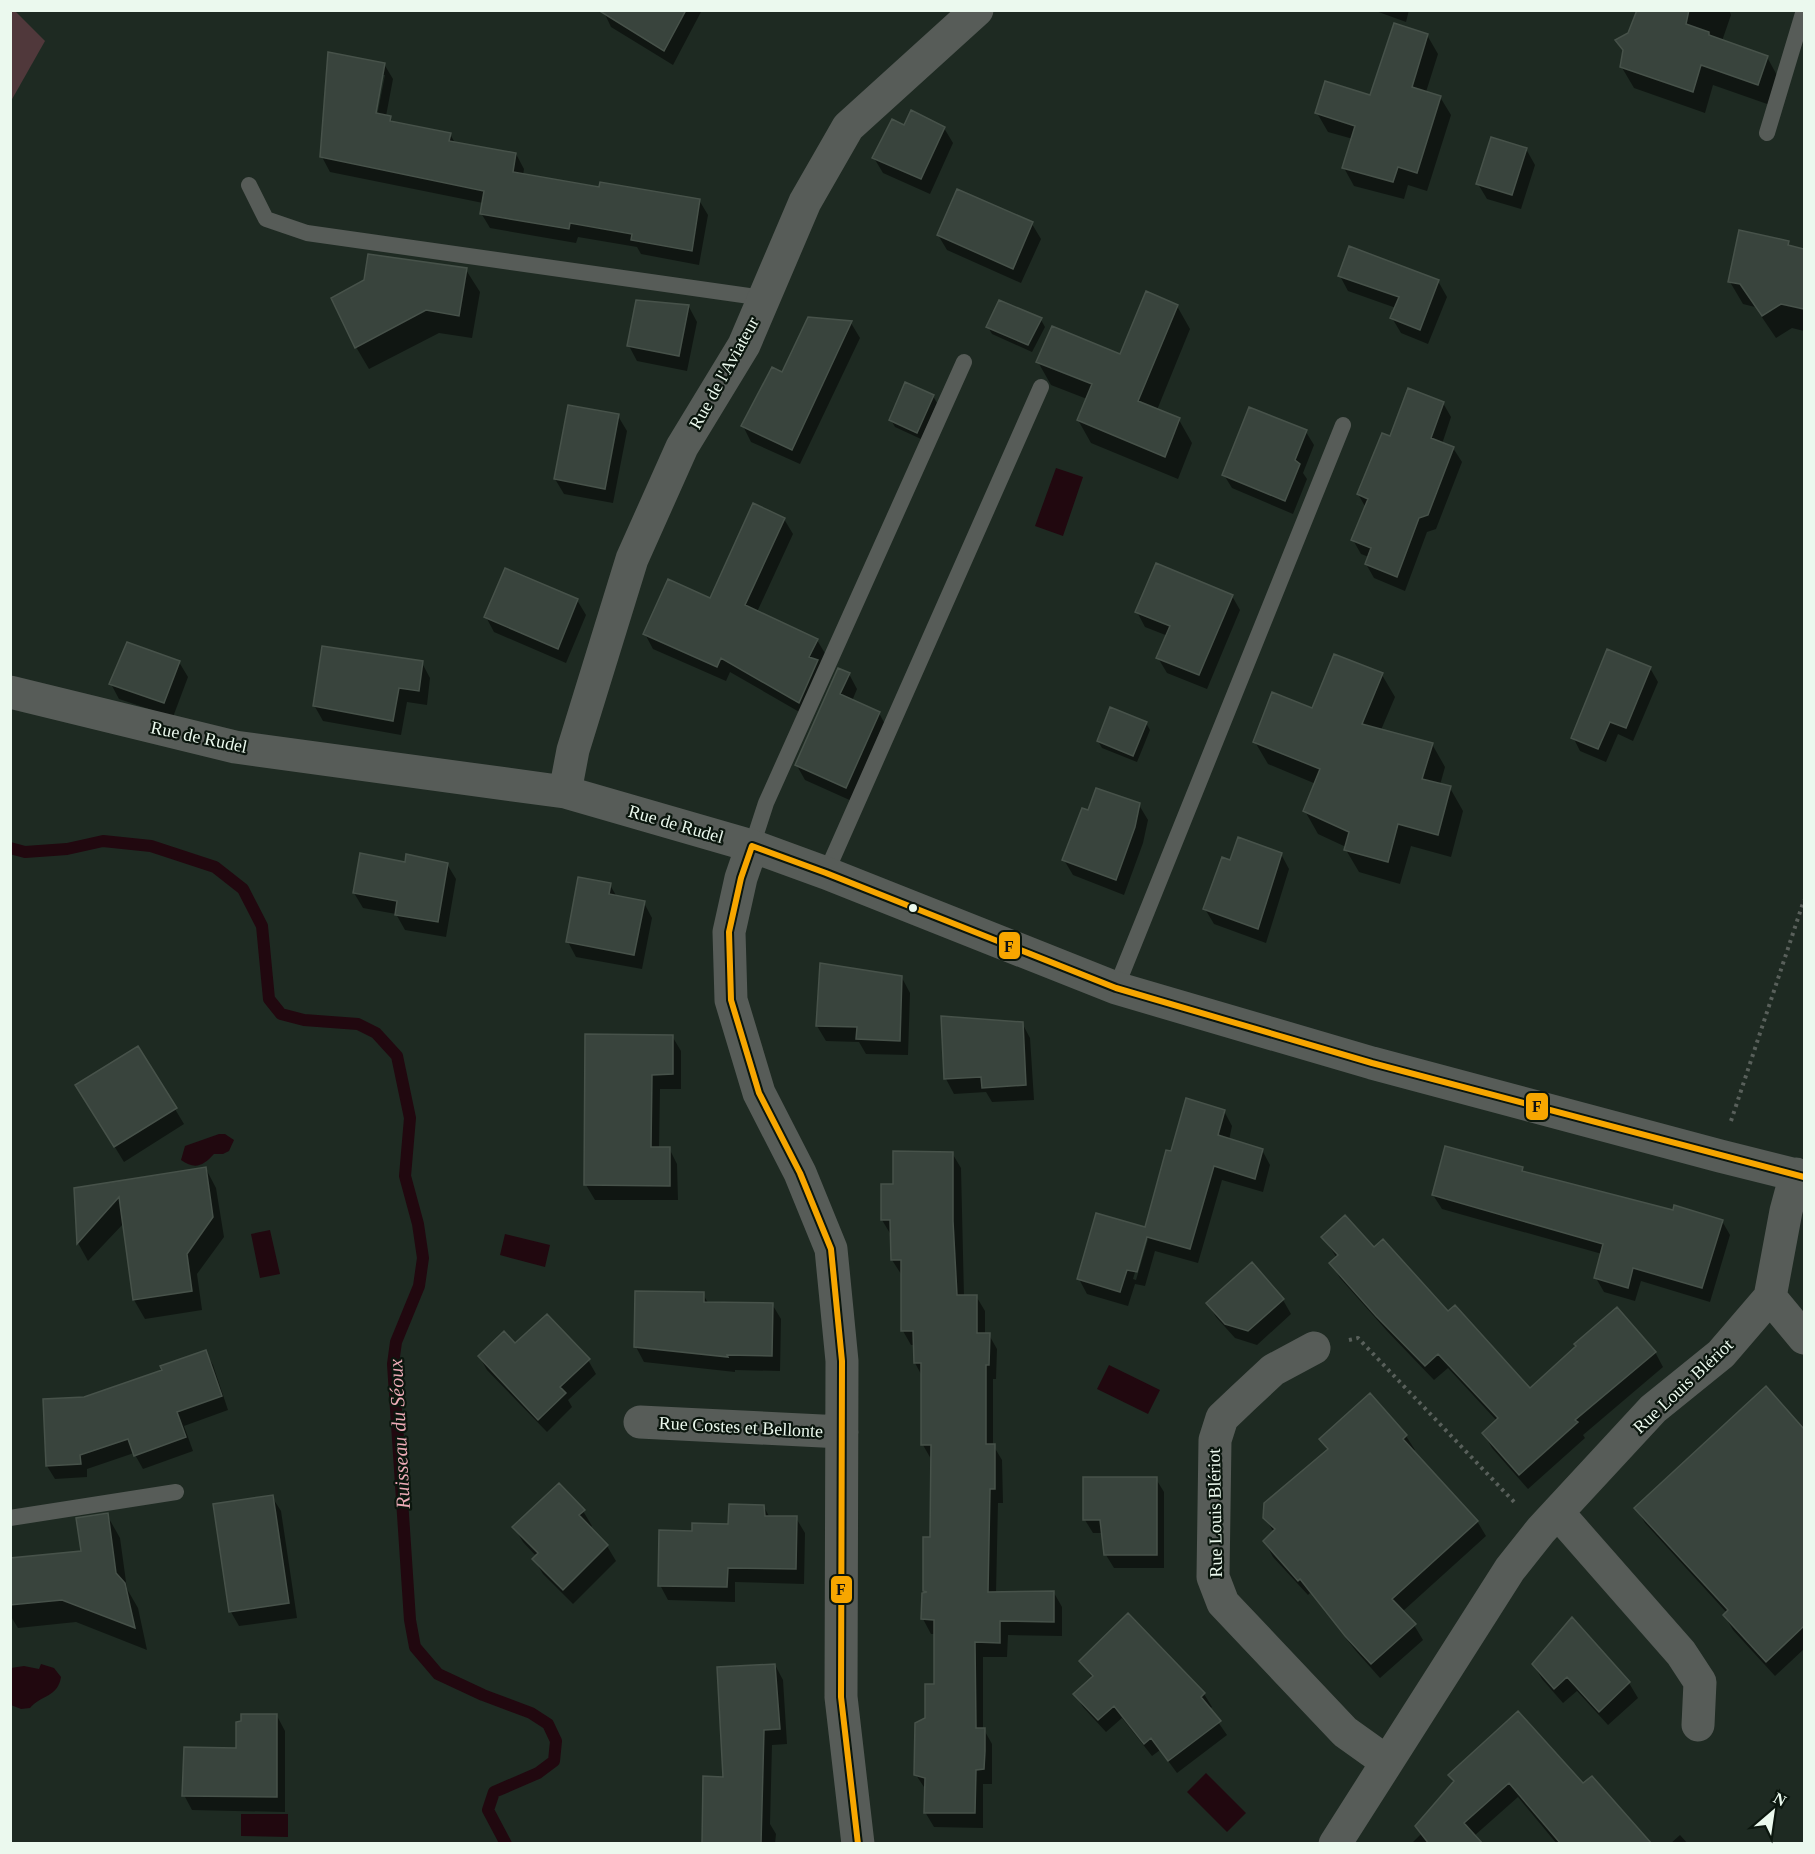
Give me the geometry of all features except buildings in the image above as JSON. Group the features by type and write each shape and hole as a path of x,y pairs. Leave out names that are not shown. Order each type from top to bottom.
{"street":[{"name":"Rue de l'Aviateur","path":"565,792 573,750 632,559 682,447 744,345 805,202 848,127 977,10"},
{"name":"Rue de Rudel","path":"10,692 235,747 565,792 752,846 1116,988 1372,1063 1800,1176"},
{"name":"Rue Costes et Bellonte","path":"752,846 741,878 729,932 731,1000 759,1093 800,1173 831,1249 842,1361 841,1697 858,1844"},
{"path":"1800,1176 1786,1211 1770,1297 1804,1338"},
{"name":"Rue Louis Blériot","path":"1335,1844 1510,1569 1549,1522 1653,1409 1721,1354 1770,1297"},
{"name":"Rue Louis Blériot","path":"1314,1348 1273,1370 1222,1418 1215,1440 1213,1577 1223,1603 1345,1732 1387,1762"},
{"name":"Rue Costes et Bellonte","path":"640,1422 842,1432"},
{"path":"1549,1522 1681,1653 1700,1682 1698,1725"}],"lane":[{"path":"1767,133 1804,10"},
{"path":"249,184 266,219 307,234 764,298"},
{"path":"752,846 766,803 964,362"},
{"path":"826,873 1041,387"},
{"path":"1116,988 1343,425"},
{"path":"10,1518 176,1492"}],"path":[{"path":"1720,1156 1804,900"},
{"path":"1314,1348 1358,1338 1549,1522"}],"shaded area":[{"path":"14,10 45,41 11,101 10,11"},
{"path":"1056,468 1083,477 1063,536 1035,526"},
{"path":"225,1134 234,1140 229,1151 214,1154 195,1166 181,1160 185,1146"},
{"path":"270,1230 280,1274 260,1278 251,1234"},
{"path":"505,1234 550,1245 545,1267 500,1255"},
{"path":"1109,1365 1160,1390 1148,1414 1097,1389"},
{"path":"41,1664 54,1668 61,1677 59,1684 53,1692 30,1708 21,1709 11,1705 11,1668 24,1666 39,1669"},
{"path":"1206,1773 1246,1813 1227,1832 1187,1792"},
{"path":"241,1814 288,1814 288,1837 241,1836"}],"waterway":[{"name":"Ruisseau du Séoux","path":"10,848 25,852 67,849 103,841 151,846 215,867 243,889 262,926 269,999 281,1014 304,1020 358,1024 376,1033 397,1056 410,1118 405,1176 418,1224 423,1258 419,1286 396,1342 393,1364 410,1620 415,1647 438,1674 483,1695 531,1713 548,1724 556,1741 554,1761 538,1773 494,1792 488,1810 506,1844"}],"transit line":[{"name":"F","path":"752,846 1116,988 1372,1063 1804,1177"},
{"name":"F","path":"752,846 741,878 729,932 731,1000 759,1093 800,1173 831,1249 842,1361 841,1697 858,1844"}]}
